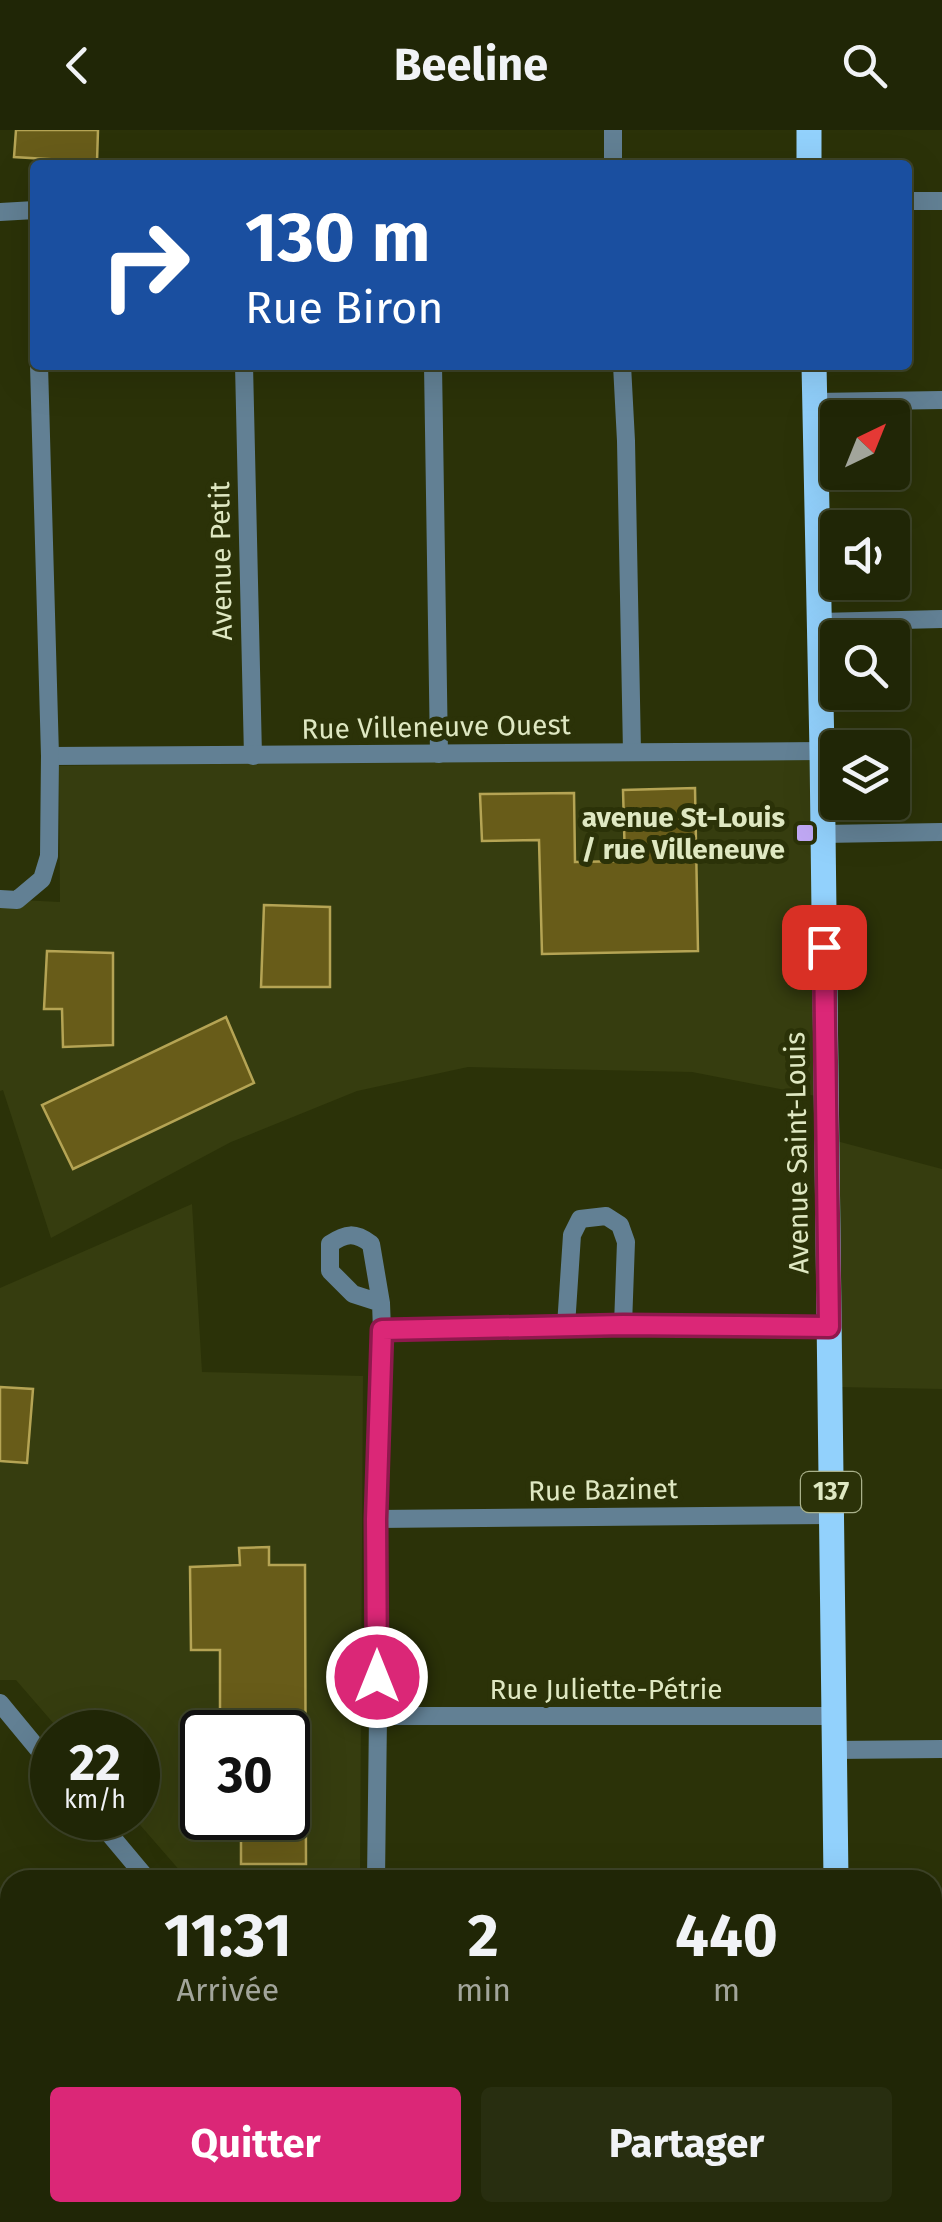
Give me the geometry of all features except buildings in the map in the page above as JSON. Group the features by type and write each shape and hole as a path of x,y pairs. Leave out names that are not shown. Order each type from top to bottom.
{"main road":[{"path":"808,130 809,160"},
{"name":"Avenue Saint-Louis","path":"814,370 820,622"},
{"name":"Avenue Saint-Louis","path":"823,820 836,1870"}],"street":[{"path":"613,130 613,160"},
{"path":"912,201 942,200"},
{"path":"0,212 30,210"},
{"path":"0,899 17,900 42,879 49,856 40,370"},
{"name":"Avenue Petit","path":"244,370 253,756"},
{"path":"433,370 439,754"},
{"path":"622,370 632,752"},
{"path":"815,402 942,400"},
{"path":"901,620 942,619"},
{"name":"Rue Villeneuve Ouest","path":"50,756 820,750"},
{"path":"823,834 942,832"},
{"path":"566,1326 572,1235 580,1219 606,1216 620,1225 626,1242 623,1325"},
{"path":"376,1870 376,1519 381,1303"},
{"path":"382,1330 623,1325 829,1327"},
{"name":"Rue Bazinet","path":"376,1519 832,1515"},
{"path":"0,1703 30,1739"},
{"name":"Rue Juliette-Pétrie","path":"378,1716 834,1716"},
{"path":"834,1750 942,1750"},
{"path":"114,1840 140,1870"}],"shaded area":[{"path":"820,751 826,1098 692,1072 468,1067 357,1091 231,1142 51,1238 3,1090 0,1091 0,899 60,902 59,766"},
{"path":"829,1139 942,1169 942,1389 837,1387"},
{"path":"192,1204 202,1372 363,1376 360,1870 179,1870 153,1840 160,1840 160,1710 42,1710 16,1680 0,1680 0,1288"}],"place":[{"name":"avenue St-Louis / rue Villeneuve","path":"805,833"}],"route":[{"path":"377,1677 376,1519 382,1330 623,1325 829,1327 824,947"}]}
